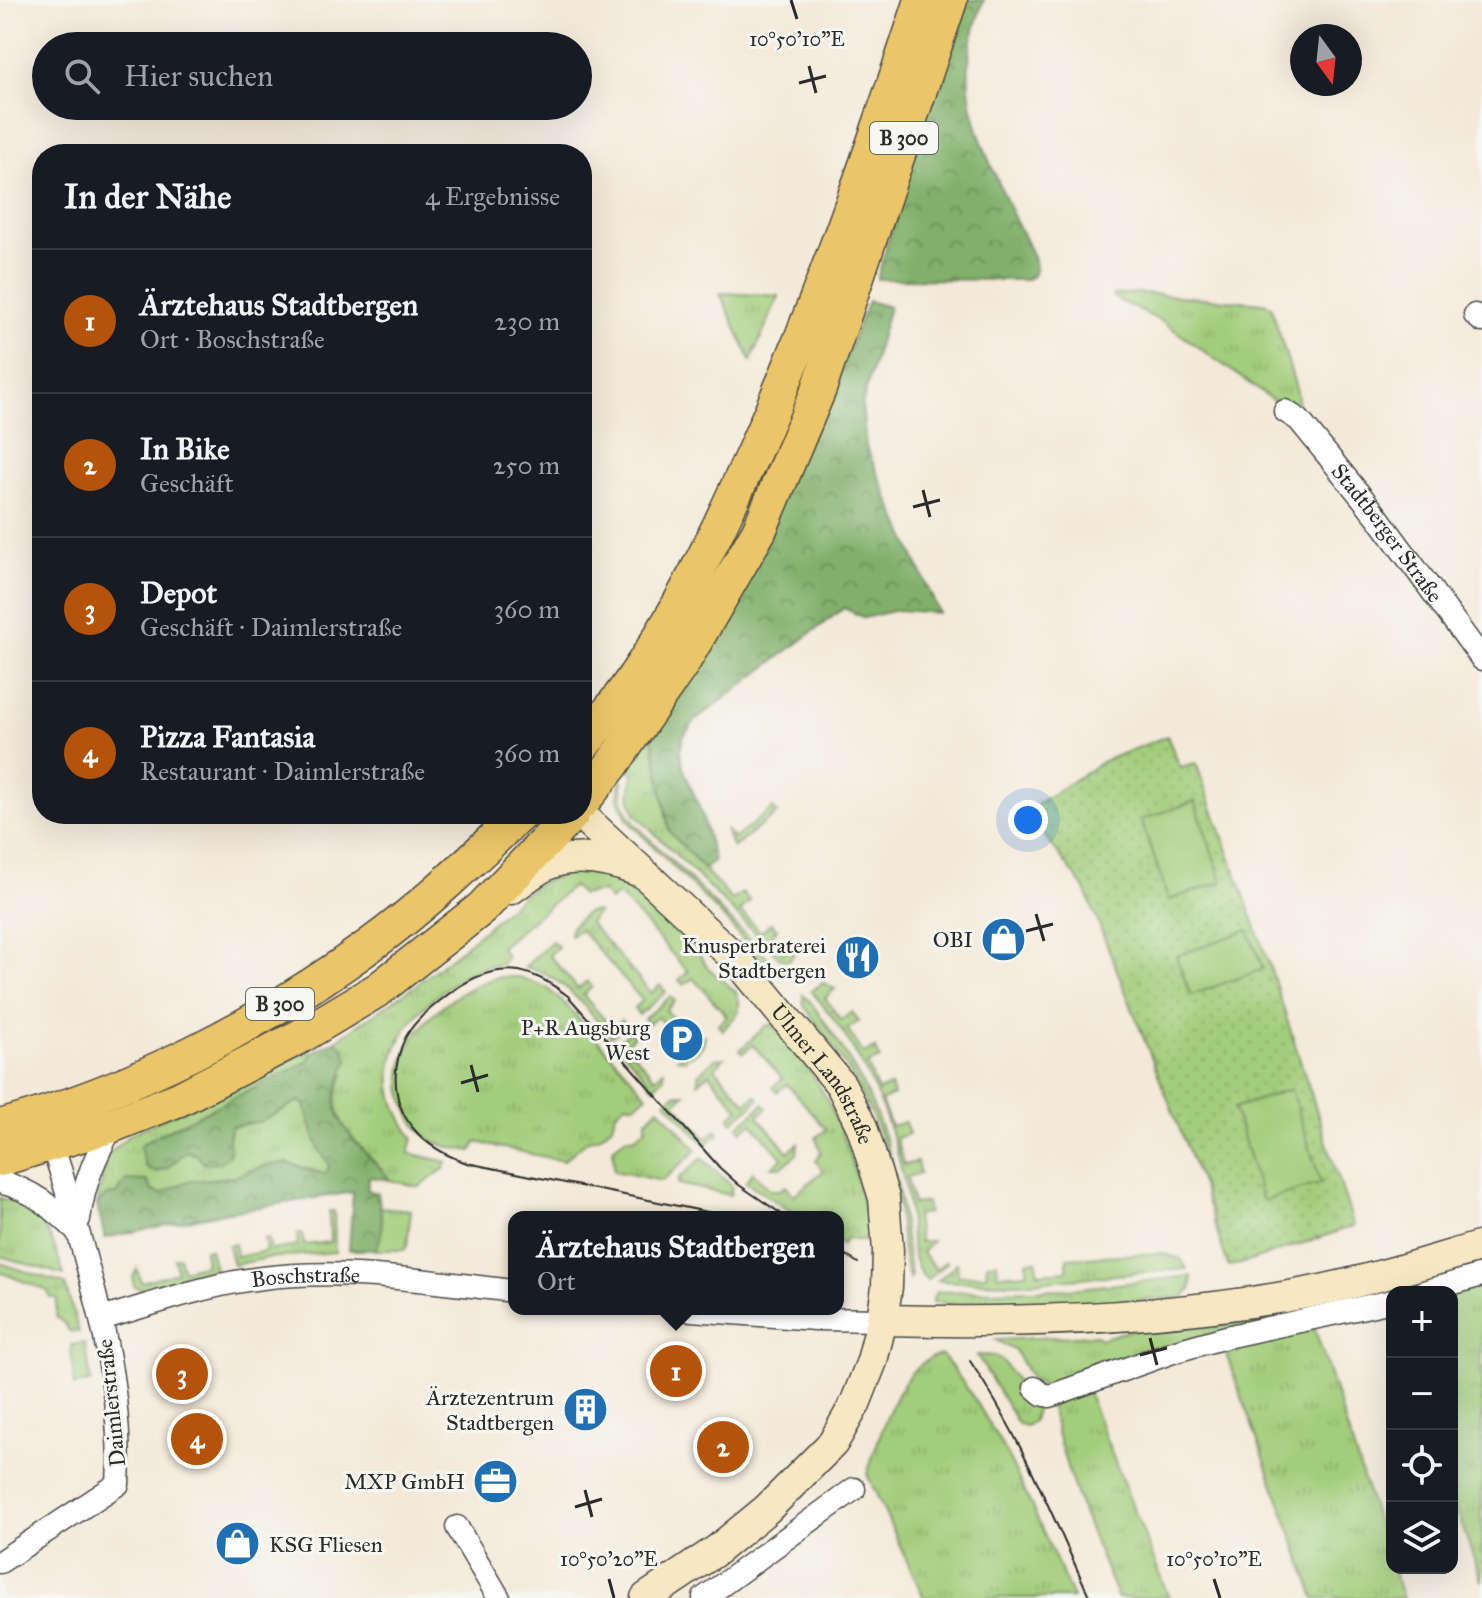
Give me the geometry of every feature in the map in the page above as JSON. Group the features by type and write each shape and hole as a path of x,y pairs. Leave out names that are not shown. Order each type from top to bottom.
{"main road":[{"name":"B 300","path":"592,788 683,662 759,531 819,389 838,287 874,146 922,0"},
{"name":"B 300","path":"592,733 627,688 668,624 719,529 786,380 838,287 950,0"},
{"name":"B 300","path":"11,1124 83,1101 138,1078 232,1031 304,990 371,945 453,877 509,824"},
{"name":"B 300","path":"0,1159 113,1125 179,1099 301,1036 379,989 482,908 562,824"}],"street":[{"name":"Stadtberger Straße","path":"1285,411 1299,420 1377,516 1482,659"},
{"name":"Ulmer Landstraße","path":"591,824 738,961 841,1085 862,1127 884,1198 888,1264 882,1320 872,1361 855,1404 833,1443 767,1509 717,1550 646,1598"},
{"path":"482,908 549,864 571,859 614,862 644,873"},
{"name":"Daimlerstraße","path":"0,1562 118,1484 119,1438 101,1319 60,1169 48,1145 11,1124"},
{"name":"Daimlerstraße","path":"78,1232 83,1189 90,1167 113,1125"},
{"path":"0,1182 21,1187 50,1205 78,1232"},
{"path":"760,1315 815,1319 1055,1321 1202,1310 1309,1293 1482,1246"},
{"path":"1444,1286 1482,1275"},
{"name":"Boschstraße","path":"101,1319 204,1289 263,1277 364,1277 508,1290"},
{"path":"1035,1388 1050,1396 1176,1351 1226,1337 1386,1302"},
{"path":"704,1598 854,1489"},
{"path":"457,1527 499,1598"}],"green space":[{"path":"962,0 984,0 969,57 972,108 988,157 1036,267 1033,276 1025,280 877,279 936,77"},
{"path":"720,293 779,296 751,361"},
{"path":"1141,293 1271,306 1298,395 1297,405 1284,408 1163,322 1113,295"},
{"path":"868,301 889,307 862,405 866,447 939,613 897,610 864,618 844,608 695,721 683,737 680,751 714,861 704,869 669,831 652,734 836,382"},
{"path":"652,734 669,831 732,900 742,893 750,901 740,911 761,932 771,923 777,929 768,940 783,954 792,944 795,952 789,960 781,959 635,814 630,796 633,773 626,767"},
{"path":"1167,736 1180,767 1196,763 1269,964 1354,1226 1228,1266 1204,1191 1085,889 1026,811 1104,761"},
{"path":"620,779 623,782 624,805 636,825 777,967 760,960 724,918 628,821 618,798"},
{"path":"1195,801 1222,882 1169,900 1141,820"},
{"path":"773,808 777,813 733,848 725,829 734,839"},
{"path":"572,870 621,878 639,889 681,925 707,967 736,992 739,1012 723,1030 718,1025 727,1016 693,978 684,985 679,980 688,972 619,894 610,901 603,892 581,895 573,886 500,947 507,957 500,965 460,977 423,1009 398,1042 392,1060 391,1078 393,1097 413,1138 409,1153 447,1162 444,1169 419,1187 390,1180 342,1123 336,1103 337,1090 344,1075 343,1047 335,1041 419,983 533,886"},
{"path":"586,913 598,913 589,922 651,993 660,985 666,992 639,1015 634,1008 642,1000 580,929 570,935 571,927"},
{"path":"1248,930 1263,969 1191,995 1176,956"},
{"path":"552,941 558,947 549,955 578,989 587,981 592,987 583,995 612,1028 621,1020 626,1026 611,1037 563,985 525,967"},
{"path":"499,977 519,977 546,987 647,1095 635,1105 626,1103 615,1114 612,1126 599,1137 588,1140 563,1161 476,1142 472,1151 442,1145 418,1129 404,1100 401,1079 404,1058 426,1022 442,1006 461,994"},
{"path":"823,983 835,989 825,998 841,1020 852,1012 859,1021 848,1029 863,1054 875,1048 880,1059 867,1064 878,1091 891,1086 894,1095 881,1101 891,1126 905,1122 909,1134 896,1138 904,1165 917,1162 920,1173 907,1177 913,1204 926,1202 928,1213 916,1215 919,1242 932,1241 922,1253 936,1269 947,1263 927,1280 913,1254 908,1203 886,1117 847,1038 811,991"},
{"path":"803,995 852,1064 874,1109 891,1157 899,1194 910,1279 904,1258 895,1187 881,1137 848,1069 804,1006"},
{"path":"670,997 675,1001 666,1010 694,1043 704,1035 702,1047 684,1060 677,1058 686,1050 658,1017 648,1024 644,1019"},
{"path":"772,1024 793,1047 810,1071 838,1124 849,1151 864,1209 869,1239 866,1242 846,1238 844,1242 844,1211 790,1211 746,1182 753,1172 770,1190 780,1190 786,1186 794,1195 823,1171 816,1161 821,1152 816,1138 826,1129 787,1084 777,1092 773,1087 783,1079 753,1045 743,1053 740,1050"},
{"path":"630,1031 634,1036 625,1044 655,1078 664,1070 664,1077 654,1087 616,1043"},
{"path":"335,1041 343,1047 348,1059 338,1089 336,1103 339,1116 353,1139 390,1180 369,1177 367,1190 378,1193 381,1215 381,1237 375,1250 349,1250 353,1192 211,1215 105,1238 97,1205 106,1195 117,1194 126,1180 147,1181 152,1191 161,1194 188,1181 233,1177 267,1165 288,1163 325,1174 330,1165 317,1144 305,1104 299,1101 262,1121 231,1127 229,1155 219,1163 204,1164 197,1155 187,1151 167,1168 155,1172 145,1166 140,1147 144,1142 307,1062 313,1052"},
{"path":"313,1052 307,1062 144,1142 177,1159 187,1151 197,1155 230,1146 227,1135 231,1127 274,1115 299,1101 305,1104 317,1144 331,1165 325,1174 288,1163 267,1165 233,1177 188,1181 161,1194 127,1180 117,1194 106,1195 97,1205 106,1157 129,1135 298,1055"},
{"path":"724,1058 715,1068 746,1103 756,1095 759,1099 733,1122 729,1118 739,1109 709,1074 698,1083 698,1074 715,1059"},
{"path":"1291,1089 1321,1183 1263,1201 1234,1108"},
{"path":"676,1094 685,1094 675,1103 706,1138 716,1130 719,1134 705,1145 666,1101"},
{"path":"764,1104 767,1108 758,1117 788,1152 798,1144 797,1154 782,1167 772,1167 782,1158 752,1123 741,1131 738,1127"},
{"path":"659,1108 697,1150 662,1181 614,1171 613,1148 646,1128 646,1121"},
{"path":"702,1158 732,1186 730,1195 678,1184 679,1178"},
{"path":"0,1198 26,1209 44,1226 64,1275 0,1256"},
{"path":"380,1207 411,1210 404,1250 375,1250 381,1233"},
{"path":"329,1211 334,1211 335,1252 267,1258 233,1265 228,1245 234,1244 237,1257 266,1251 264,1239 268,1238 271,1250 298,1246 297,1234 302,1233 304,1245 330,1242"},
{"path":"210,1249 215,1269 141,1289 134,1286 133,1277 137,1269 141,1282 177,1272 174,1258 179,1257 183,1270 206,1264 204,1250"},
{"path":"1161,1253 1181,1259 1187,1269 1020,1283 938,1281 957,1263 958,1276 986,1275 987,1263 997,1262 998,1275 1027,1273 1027,1261 1037,1260 1038,1273 1067,1271 1067,1258"},
{"path":"1482,1259 1482,1266 1462,1272 1412,1286 1386,1286 1386,1293 1048,1388 1032,1380 1015,1351 996,1340 1096,1335 1100,1339"},
{"path":"0,1263 65,1284 79,1332 69,1331 56,1317 57,1298 50,1297 48,1291 0,1272"},
{"path":"1192,1276 1191,1289 1183,1298 1045,1306 932,1302 936,1292 1070,1289"},
{"path":"1477,1284 1482,1296 1482,1582 1458,1514 1458,1290"},
{"path":"1314,1326 1386,1549 1386,1574 1394,1574 1403,1598 1315,1598 1222,1343"},
{"path":"85,1343 91,1381 74,1386 71,1345"},
{"path":"942,1355 1000,1442 1073,1598 924,1598 867,1474 902,1385 927,1360"},
{"path":"977,1355 1001,1359 1036,1409 1033,1421 1026,1426 1018,1424"},
{"path":"1087,1391 1169,1598 1118,1598 1088,1527 1050,1403"}],"tram line":[{"path":"703,1211 467,1163 437,1149 414,1129 399,1103 396,1070 407,1034 436,1004 480,976 509,970 539,978 568,996 720,1168 777,1211"},
{"path":"844,1254 858,1263"},
{"path":"970,1361 1020,1447 1090,1598"}],"place":[{"name":"OBI","path":"1004,939"},
{"name":"Knusperbraterei Stadtbergen","path":"857,958"},
{"name":"P+R Augsburg West","path":"681,1040"},
{"name":"Ärztehaus Stadtbergen","path":"676,1371"},
{"name":"Depot","path":"182,1374"},
{"name":"Ärztezentrum Stadtbergen","path":"585,1410"},
{"name":"Pizza Fantasia","path":"197,1439"},
{"name":"In Bike","path":"723,1447"},
{"name":"MXP GmbH","path":"496,1481"},
{"name":"KSG Fliesen","path":"238,1544"}]}
